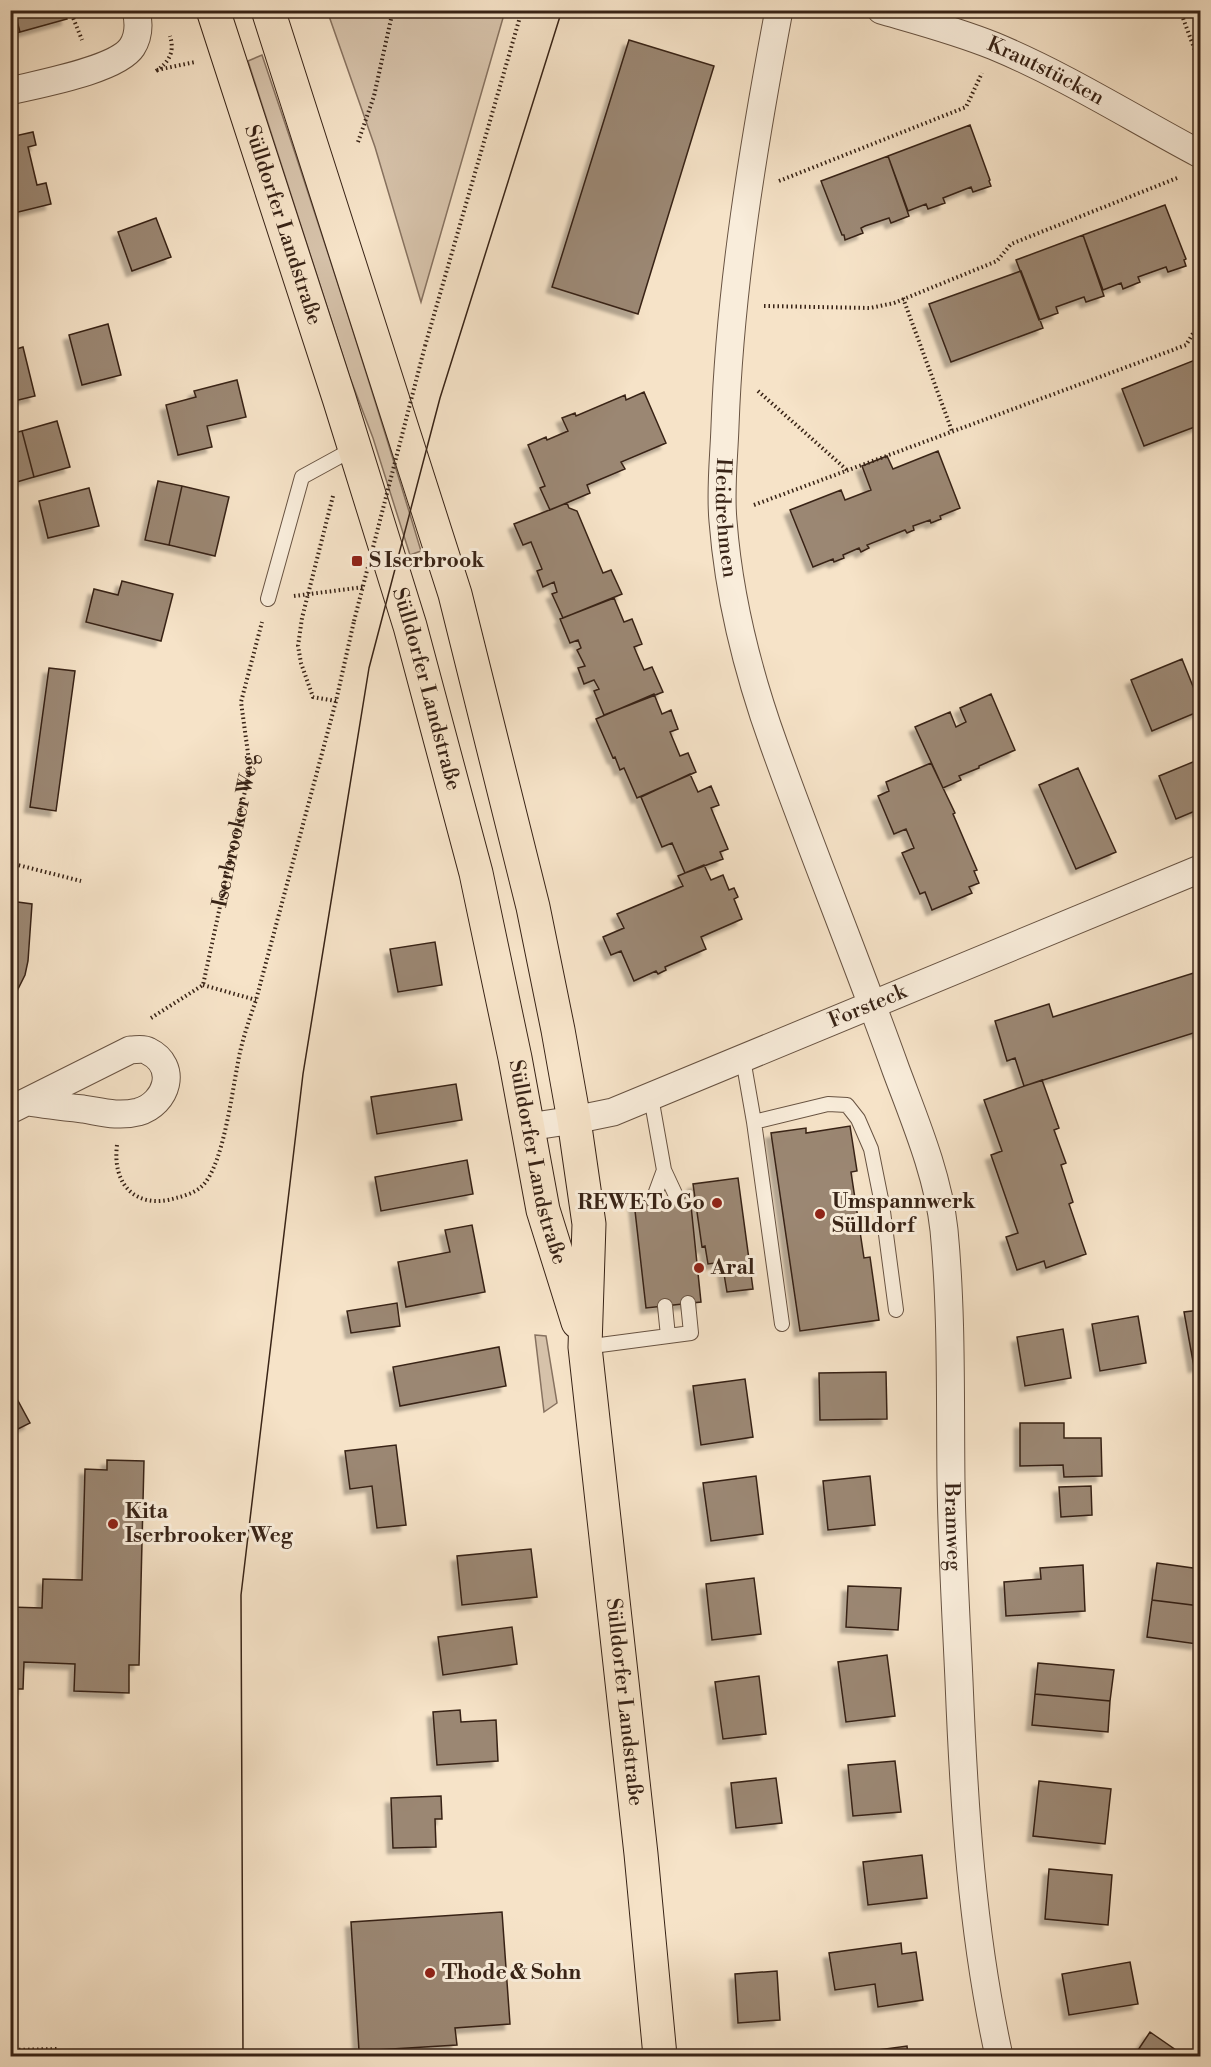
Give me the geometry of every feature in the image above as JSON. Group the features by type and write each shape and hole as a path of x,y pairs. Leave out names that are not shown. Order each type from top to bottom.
{"main road":[{"name":"Sülldorfer Landstraße","path":"213,10 356,448 410,626 476,873 543,1210 585,1347"},
{"name":"Sülldorfer Landstraße","path":"268,10 455,594 533,907 574,1120 589,1224 585,1347 641,1854 660,2056"}],"street":[{"path":"10,91 93,69 118,59 132,47 138,34 136,10"},
{"name":"Heidrehmen","path":"779,10 748,193 732,305 722,516 732,595 746,660 773,744 873,1005"},
{"name":"Krautstücken","path":"881,10 946,28 995,47 1039,67 1199,153"},
{"name":"Forsteck","path":"528,1127 614,1112 1200,869"},
{"name":"Bramweg","path":"873,1005 930,1164 944,1226 952,1523 962,1747 973,1900 988,2009 999,2056"},
{"path":"146,1049 160,1059 166,1075 165,1092 155,1104 140,1111 120,1115 19,1106 130,1050 146,1049"}],"lane":[{"path":"268,599 303,477 356,448"},
{"path":"743,1059 782,1324"},
{"path":"651,1097 664,1170 677,1198"},
{"path":"754,1122 828,1104 846,1105 858,1119 871,1149 882,1204 896,1310"},
{"path":"653,1200 664,1170"},
{"path":"585,1347 691,1333 688,1304"},
{"path":"665,1306 668,1336"}],"path":[{"path":"70,10 87,50"},
{"path":"358,142 375,96 393,10"},
{"path":"120,1115 115,1156 123,1186 142,1200 164,1202 185,1196 201,1187 212,1172 226,1130 242,1045 336,701 354,621 425,346 522,10"},
{"path":"1180,10 1200,64"},
{"path":"748,193 966,107 995,47"},
{"path":"156,70 195,62"},
{"path":"732,305 870,308 894,303 997,261 1011,244 1184,175 1199,153"},
{"path":"903,298 952,431"},
{"path":"722,516 1186,345 1200,322"},
{"path":"728,363 847,470"},
{"path":"334,491 308,594 298,646 301,663 313,697 336,701"},
{"path":"268,599 366,587"},
{"name":"Iserbrooker Weg","path":"203,985 250,768 241,702 268,599"},
{"path":"10,864 81,881"},
{"path":"141,1020 150,1019 203,985 256,1000"},
{"path":"10,2050 59,2049 59,2056"}],"shaded area":[{"path":"329,11 505,11 421,302 375,147"},
{"path":"262,55 344,302 421,551 410,555 373,438 349,375 248,61"},
{"path":"535,1335 546,1336 557,1403 544,1412"}],"building":[{"path":"10,10 14,10 20,32 10,35"},
{"path":"14,10 64,10 67,19 20,32"},
{"path":"629,40 714,66 638,314 552,287"},
{"path":"970,125 991,186 973,192 971,187 943,198 945,203 928,209 926,204 908,211 888,156"},
{"path":"33,132 36,145 28,147 37,185 46,183 51,204 10,214 10,137"},
{"path":"888,156 909,216 891,223 889,218 865,226 861,228 863,233 845,240 821,181"},
{"path":"1165,205 1186,259 1184,260 1186,266 1168,272 1166,267 1138,277 1140,282 1123,289 1121,283 1103,290 1083,235"},
{"path":"156,218 171,257 132,271 118,232"},
{"path":"1083,235 1104,296 1086,302 1084,297 1056,307 1058,313 1039,320 1016,260"},
{"path":"1021,271 1043,328 951,362 929,304"},
{"path":"108,324 121,375 82,385 69,335"},
{"path":"23,347 35,396 10,402 10,351"},
{"path":"1200,358 1200,425 1144,446 1122,389"},
{"path":"237,380 246,417 207,426 212,447 178,455 166,405 196,397 194,391"},
{"path":"644,392 666,443 621,462 625,469 587,485 590,493 550,510 540,488 545,486 528,445 568,431 562,418 575,413 576,416 625,395 626,400"},
{"path":"57,421 70,467 34,477 22,431"},
{"path":"22,431 34,477 10,484 10,434"},
{"path":"938,451 960,508 940,516 941,519 931,523 930,520 913,526 914,530 907,533 905,530 867,545 869,548 861,552 859,548 843,555 844,558 834,562 833,559 813,567 790,510 841,490 845,500 871,490 862,466 887,456 893,469"},
{"path":"158,481 182,486 169,545 145,540"},
{"path":"182,486 229,497 215,556 169,545"},
{"path":"89,488 99,526 48,538 39,501"},
{"path":"567,503 569,508 577,511 603,573 611,570 622,594 563,618 552,594 557,592 554,582 543,587 537,571 542,569 531,542 523,545 514,524"},
{"path":"122,581 173,594 161,641 86,622 94,589 118,595"},
{"path":"614,598 624,622 632,619 642,644 634,647 644,670 652,667 663,692 604,715 594,691 599,689 594,680 584,684 578,668 585,666 577,650 581,648 578,640 570,643 560,619"},
{"path":"1182,659 1200,704 1200,711 1152,731 1131,680"},
{"path":"49,668 75,671 56,811 30,807"},
{"path":"654,694 662,714 671,710 678,729 670,732 680,756 688,753 696,772 637,798 624,768 620,770 615,757 613,758 596,719"},
{"path":"991,694 1015,750 959,776 961,780 943,788 915,727 950,712 956,727 966,722 960,708"},
{"path":"1200,759 1200,809 1176,819 1159,776"},
{"path":"931,763 955,813 953,814 977,870 974,871 979,883 969,887 972,893 932,910 925,892 920,894 902,853 914,848 906,829 894,834 878,796 889,791 886,782"},
{"path":"1078,768 1116,852 1076,869 1039,785"},
{"path":"690,774 698,792 711,786 719,805 711,808 728,849 720,852 723,859 685,873 672,843 662,847 641,797"},
{"path":"704,865 711,880 723,875 729,890 734,888 738,897 734,899 742,919 701,937 706,949 665,967 666,970 658,974 656,971 634,981 621,951 611,955 603,937 624,928 617,914 683,886 678,876"},
{"path":"10,901 32,904 25,975 10,1005"},
{"path":"435,942 442,985 398,992 390,949"},
{"path":"1200,971 1200,1031 1024,1086 1015,1058 1007,1061 995,1021 1049,1004 1053,1017"},
{"path":"1042,1080 1059,1128 1054,1130 1066,1163 1061,1165 1073,1202 1069,1204 1086,1254 1046,1268 1044,1261 1017,1270 1006,1237 1018,1233 991,1155 1002,1151 984,1100"},
{"path":"456,1084 462,1120 377,1134 371,1097"},
{"name":"Umspannwerk Sülldorf","path":"850,1126 857,1171 851,1172 864,1258 870,1257 879,1320 800,1331 771,1133 806,1128 806,1133"},
{"path":"467,1160 473,1194 381,1211 375,1177"},
{"path":"738,1178 753,1289 727,1292 722,1262 708,1264 705,1246 702,1247 693,1184"},
{"path":"690,1196 701,1302 646,1308 634,1202"},
{"path":"472,1225 485,1292 406,1307 398,1262 450,1252 445,1230"},
{"path":"397,1303 400,1326 351,1333 347,1311"},
{"path":"1200,1310 1200,1365 1194,1367 1184,1312"},
{"path":"1138,1316 1146,1363 1100,1371 1092,1324"},
{"path":"1063,1329 1071,1378 1025,1386 1017,1337"},
{"path":"499,1347 506,1386 400,1406 393,1367"},
{"path":"886,1372 887,1419 820,1420 819,1373"},
{"path":"745,1379 753,1437 701,1445 693,1386"},
{"path":"10,1386 30,1423 10,1433"},
{"path":"1020,1423 1064,1423 1064,1438 1101,1438 1102,1476 1064,1477 1063,1465 1020,1466"},
{"path":"396,1445 406,1525 377,1528 372,1486 350,1489 345,1451"},
{"name":"Kita Iserbrooker Weg","path":"107,1460 144,1461 139,1665 129,1665 129,1693 74,1691 75,1664 24,1662 23,1689 10,1689 10,1607 42,1608 43,1579 82,1580 85,1469 107,1470"},
{"path":"756,1476 763,1534 711,1541 703,1483"},
{"path":"870,1476 875,1525 828,1530 823,1481"},
{"path":"1091,1486 1092,1515 1061,1517 1059,1487"},
{"path":"531,1549 537,1597 462,1605 457,1556"},
{"path":"1157,1563 1200,1569 1200,1606 1152,1600"},
{"path":"1083,1565 1085,1611 1006,1616 1004,1582 1041,1579 1040,1568"},
{"path":"754,1578 761,1634 712,1640 706,1584"},
{"path":"848,1586 901,1588 898,1630 846,1627"},
{"path":"1152,1600 1200,1606 1197,1644 1147,1637"},
{"path":"512,1627 517,1664 443,1675 438,1637"},
{"path":"887,1655 895,1716 846,1722 838,1662"},
{"path":"1038,1663 1114,1670 1110,1701 1035,1694"},
{"path":"759,1676 766,1734 723,1739 715,1682"},
{"path":"1035,1694 1110,1701 1108,1732 1032,1725"},
{"path":"460,1710 461,1722 496,1720 498,1761 437,1765 433,1712"},
{"path":"895,1761 901,1812 853,1816 848,1765"},
{"path":"776,1778 782,1823 736,1828 731,1783"},
{"path":"1039,1781 1111,1789 1105,1844 1033,1836"},
{"path":"441,1796 442,1819 435,1819 436,1847 393,1848 391,1798"},
{"path":"922,1855 927,1898 868,1905 863,1862"},
{"path":"1049,1869 1112,1875 1108,1925 1045,1919"},
{"name":"Thode & Sohn","path":"502,1912 510,2024 455,2028 457,2045 359,2051 351,1922"},
{"path":"901,1943 902,1954 916,1952 923,2000 878,2007 875,1984 835,1990 829,1953"},
{"path":"10,1951 15,1951 17,1983 10,1983"},
{"path":"1130,1962 1138,2004 1069,2015 1062,1974"},
{"path":"777,1971 780,2020 738,2023 735,1974"},
{"path":"1150,2032 1183,2055 1134,2056"},
{"path":"907,2046 908,2056 849,2056 849,2054"}],"tram line":[{"path":"243,2056 241,1595 303,1074 369,668 440,398 562,10"}],"place":[{"name":"S Iserbrook","path":"357,561"},
{"name":"REWE To Go","path":"717,1203"},
{"name":"Umspannwerk Sülldorf","path":"820,1214"},
{"name":"Aral","path":"699,1268"},
{"name":"Kita Iserbrooker Weg","path":"113,1524"},
{"name":"Thode & Sohn","path":"430,1973"}]}
